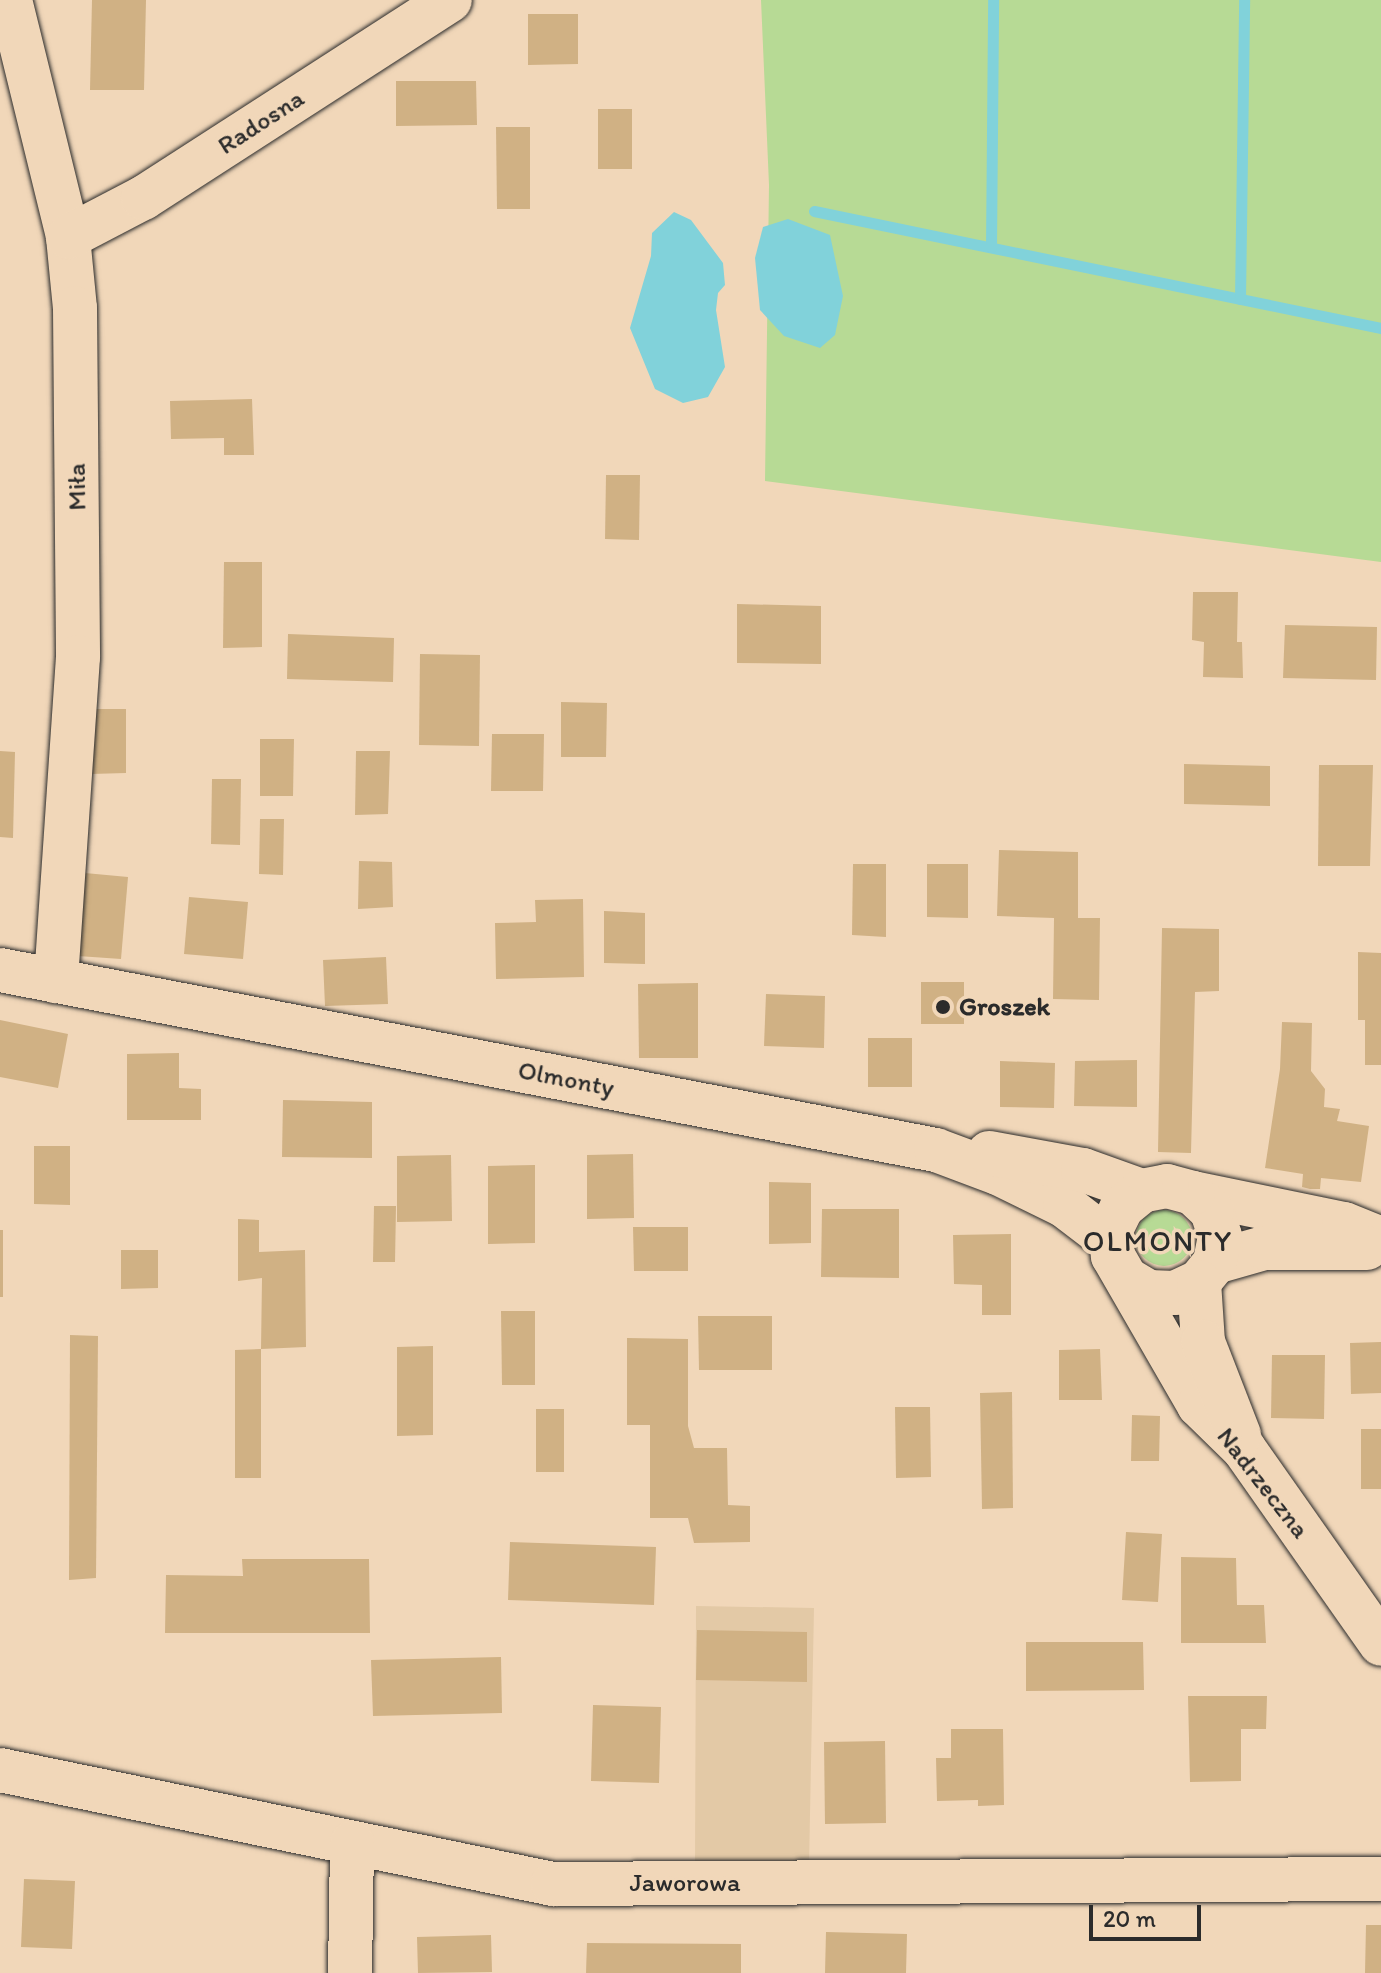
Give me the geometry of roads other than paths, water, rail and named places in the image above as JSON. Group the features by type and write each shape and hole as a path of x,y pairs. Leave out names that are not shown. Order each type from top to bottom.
{"street":[{"name":"Miła","path":"10,0 68,237 75,308 78,657 56,981"},
{"name":"Radosna","path":"68,237 143,198 450,0"},
{"name":"Olmonty","path":"0,970 936,1150 998,1173 1065,1206 1119,1260"},
{"path":"936,1150 1005,1154 1083,1170 1142,1191"},
{"path":"1381,1239 1344,1224 1167,1186 1142,1191 1122,1207 1111,1230 1119,1260 1149,1292 1175,1293 1207,1272 1264,1248 1381,1248"},
{"path":"1193,1193 1212,1211 1220,1236 1207,1272 1203,1342 1225,1392 1244,1449"},
{"name":"Nadrzeczna","path":"1119,1260 1165,1353 1199,1405 1244,1449 1381,1644"},
{"name":"Jaworowa","path":"0,1770 553,1884 1381,1879"},
{"path":"350,1973 352,1843"}],"water":[{"path":"674,212 691,220 723,263 725,285 718,293 716,310 725,367 708,397 683,403 655,389 630,328 651,256 652,233"},
{"path":"788,219 830,235 843,296 835,335 820,348 784,336 760,310 755,258 763,227"}],"waterway":[{"path":"991,247 993,0"},
{"path":"1240,299 1244,0"},
{"path":"814,211 1381,328"}],"place":[{"name":"Groszek","path":"943,1007"}],"district":[{"name":"OLMONTY","path":"1158,1241"}]}
